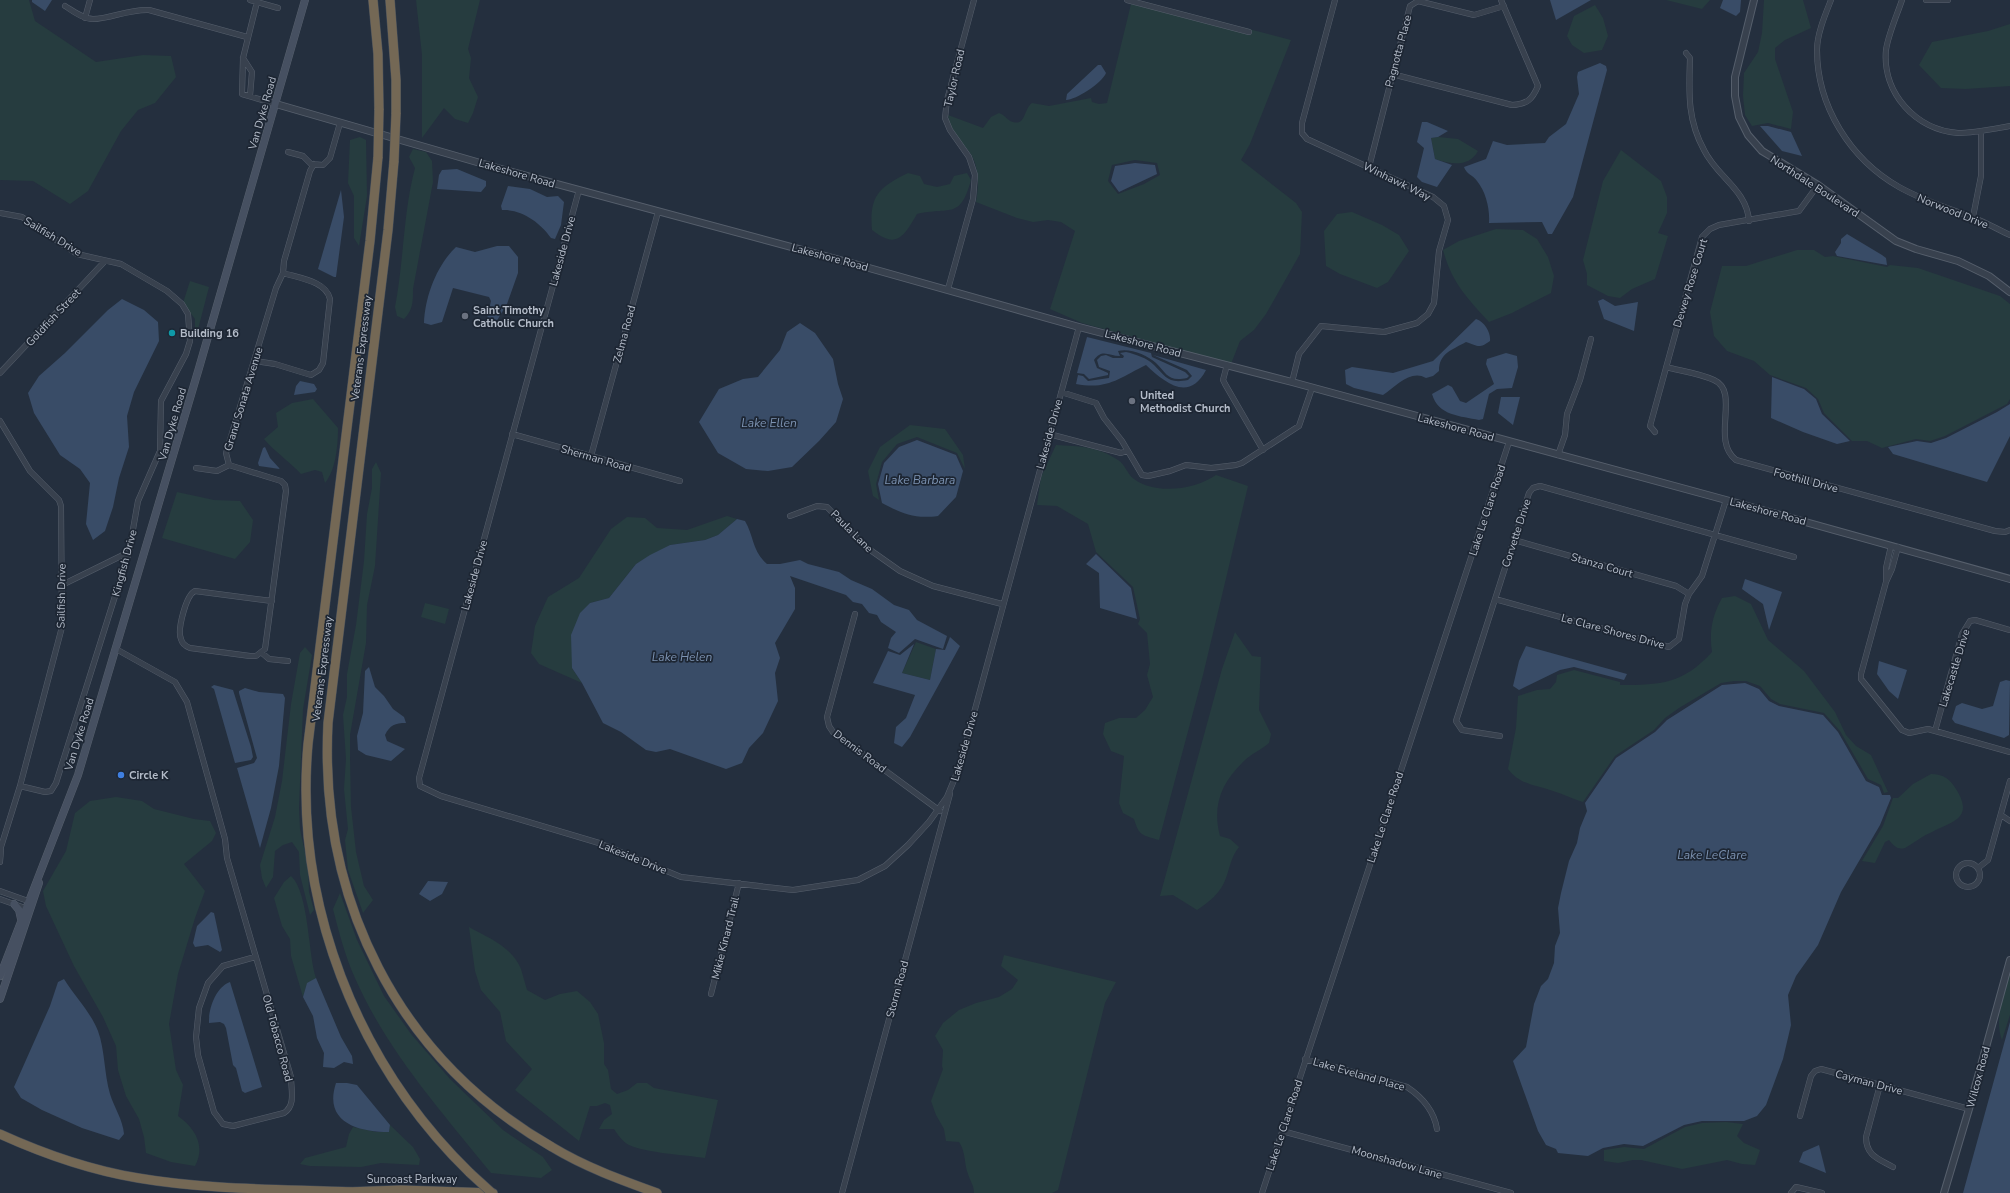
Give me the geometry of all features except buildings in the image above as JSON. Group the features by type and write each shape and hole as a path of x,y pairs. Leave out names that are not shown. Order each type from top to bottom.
{"highway":[{"name":"Veterans Expressway","path":"373,0 378,54 378,157 370,241 308,744 305,790 307,834 314,884 325,930 336,963 362,1026 386,1068 418,1115 447,1150 493,1193"},
{"name":"Veterans Expressway","path":"390,0 396,80 394,161 388,230 328,723 328,793 331,825 340,866 351,907 386,983 412,1023 454,1072 499,1112 546,1144 592,1168 658,1193"},
{"path":"0,1134 62,1160 137,1178 191,1185 352,1192"},
{"name":"Suncoast Parkway","path":"331,1193 461,1191 493,1193"}],"main road":[{"name":"Van Dyke Road","path":"0,976 78,775 276,104 305,0"},
{"path":"14,904 19,910 21,920"},
{"name":"Van Dyke Road","path":"0,999 28,905"}],"street":[{"path":"85,18 90,0"},
{"path":"250,0 278,8"},
{"name":"Taylor Road","path":"948,289 973,199 975,175 969,157 950,130 945,118 947,100 974,0"},
{"path":"1127,0 1249,32"},
{"name":"Winhawk Way","path":"1292,382 1299,354 1321,326 1384,332 1417,323 1428,314 1434,303 1439,250 1448,220 1444,206 1433,197 1307,139 1302,133 1302,123 1335,0"},
{"path":"1392,74 1512,105 1524,104 1533,98 1538,86 1501,0"},
{"name":"Northdale Boulevard","path":"1754,0 1735,77 1735,96 1739,117 1748,135 1762,151 1818,186 1896,241 1916,249 1958,261 1989,276 2010,292"},
{"name":"Norwood Drive","path":"1831,0 1825,14 1817,48 1818,62 1820,83 1828,108 1842,135 1867,163 1897,186 1931,203 1972,217 2010,235"},
{"path":"1902,0 1886,50 1888,74 1895,94 1907,111 1922,122 1940,130 1953,132 1981,131 2010,126"},
{"path":"1926,0 1948,0"},
{"name":"Pagnotta Place","path":"1369,167 1410,6 1418,1 1474,15 1504,6"},
{"path":"257,2 247,37 243,58 242,94 276,104"},
{"path":"65,6 85,18 93,19 137,9 149,10 247,37"},
{"path":"1686,52 1690,58 1688,100 1696,133 1713,166 1744,199 1748,209 1749,221"},
{"path":"243,58 252,72 250,96"},
{"path":"243,74 252,72"},
{"name":"Lakeshore Road","path":"276,104 658,212 948,289 1079,327 1292,382 1895,546 2010,579"},
{"path":"288,152 303,156 314,164 323,164 330,158 340,122"},
{"path":"1972,217 1981,176 1981,131"},
{"name":"Grand Sonata Avenue","path":"262,653 265,649 272,601 286,491 285,485 278,479 229,465 226,453 276,288 283,273 284,261 301,200 310,171 314,164"},
{"name":"Dewey Rose Court","path":"1655,432 1650,426 1702,237 1710,229 1719,225 1749,221 1799,211 1818,186"},
{"name":"Lakeside Drive","path":"579,190 419,778 420,786 441,796 599,843 681,877 793,890 858,880 890,861 908,845 939,809 953,784 959,768 1002,604 1079,327"},
{"name":"Zelma Road","path":"591,456 658,212"},
{"name":"Sailfish Drive","path":"0,214 22,217 78,254 105,261"},
{"name":"Goldfish Street","path":"0,373 105,261"},
{"name":"Kingfish Drive","path":"20,786 46,792 51,791 56,783 129,552 138,501 160,451 161,401 186,354 190,341 188,314 182,304 167,291 122,264 105,261"},
{"path":"255,361 275,364 311,375 320,370 330,299 329,293 325,287 283,273"},
{"path":"1558,455 1565,435 1567,414 1580,380 1591,339"},
{"path":"1227,365 1223,380 1263,450"},
{"name":"Foothill Drive","path":"1666,367 1714,380 1722,386 1726,395 1725,447 1729,455 1736,460 1995,531 2005,532 2010,530"},
{"path":"1061,392 1096,403 1139,472 1148,476 1170,471 1186,465 1211,468 1236,465 1263,450 1296,428 1303,417 1312,388"},
{"name":"Sailfish Drive","path":"0,421 30,471 59,500 61,506 62,627 20,786"},
{"name":"Sherman Road","path":"512,434 680,482"},
{"path":"1049,434 1121,453 1127,451"},
{"name":"Lake Le Clare Road","path":"1262,1193 1509,442"},
{"path":"196,468 217,471 229,465"},
{"name":"Corvette Drive","path":"1500,736 1462,730 1456,721 1529,493 1533,488 1540,486 1794,557"},
{"name":"Le Clare Shores Drive","path":"1495,599 1669,646 1679,639 1685,604 1689,594 1702,576 1726,500"},
{"name":"Paula Lane","path":"790,516 817,506 827,507 866,547 900,572 933,586 1002,604"},
{"name":"Stanza Court","path":"1514,540 1676,586 1689,594"},
{"path":"1895,546 1886,568 1886,582 1861,674 1861,680 1902,730 1909,733 1921,729 2010,752"},
{"path":"62,585 129,552"},
{"path":"272,601 195,591 191,593 186,601 180,633 183,643 190,648 250,656 256,656 262,653 269,659 288,662"},
{"name":"Dennis Road","path":"855,614 827,717 829,726 833,732 939,809 945,816"},
{"name":"Lakecastle Drive","path":"1935,732 1962,634 1966,626 1970,621 1975,620 2010,630"},
{"name":"Old Tobacco Road","path":"116,649 175,682 187,702 225,839 227,858 256,957 290,1077 292,1105 284,1113 233,1126 222,1124 214,1112 198,1055 196,1028 199,1008 208,983 223,966 256,957"},
{"path":"1978,868 1988,860 2010,781"},
{"name":"Storm Road","path":"842,1193 953,784"},
{"path":"0,862 0,850 3,834 20,786"},
{"path":"2001,815 2010,815"},
{"path":"2001,815 2010,821"},
{"path":"1972,863 1978,868 1980,876 1974,885 1966,887 1956,880 1956,872 1960,865 1972,863"},
{"name":"Mikie Kinard Trail","path":"711,994 739,883"},
{"path":"0,891 28,905"},
{"path":"0,899 14,904 28,905"},
{"name":"Wilcox Road","path":"1944,1193 2010,960"},
{"name":"Lake Eveland Place","path":"1305,1059 1407,1087 1418,1094 1427,1106 1436,1119 1437,1129"},
{"name":"Cayman Drive","path":"1800,1116 1812,1076 1815,1071 1821,1069 1969,1109"},
{"path":"1880,1085 1866,1137 1866,1145 1870,1153 1893,1167"},
{"name":"Moonshadow Lane","path":"1282,1131 1511,1193"},
{"path":"1791,1193 1796,1187 1800,1187 1822,1193"}],"green space":[{"path":"0,0 29,0 35,21 96,62 143,55 171,56 176,77 155,103 138,110 121,131 88,191 70,204 33,181 0,180"},
{"path":"416,0 480,0 468,49 471,58 469,78 478,97 473,113 468,123 455,119 444,108 422,138 422,55"},
{"path":"1137,0 1291,40 1250,144 1241,160 1296,203 1302,212 1300,254 1266,314 1254,330 1240,341 1231,364 1082,323 1050,309 1075,231 1061,222 1048,220 1033,222 1017,218 976,202 978,178 974,161 969,151 954,132 949,121 948,115 983,128 991,117 999,113 1017,123 1023,119 1029,105 1032,103 1049,106 1091,98 1092,102 1099,104 1107,103 1131,4 1142,6 1143,2","holes":["1135,160 1157,163 1160,175 1144,184 1118,194 1108,181 1112,165"]},
{"path":"1666,0 1710,0 1702,9"},
{"path":"1764,0 1803,0 1811,28 1785,40 1775,48 1775,59 1793,112 1791,129 1768,123 1752,126 1745,115 1743,96 1744,73 1758,52 1762,33"},
{"path":"1595,5 1603,18 1608,36 1602,50 1584,53 1572,45 1567,36 1574,16"},
{"path":"2010,24 2010,86 1965,89 1941,88 1919,65 1932,42 1988,31"},
{"path":"360,137 366,140 367,196 359,246 354,238 354,196 348,183 350,140"},
{"path":"1438,137 1458,139 1478,151 1470,160 1459,163 1435,159 1431,138"},
{"path":"413,149 426,152 432,161 433,182 413,289 412,306 404,319 397,316 395,307 408,202 415,168 409,157"},
{"path":"1621,150 1661,181 1667,197 1667,213 1658,233 1668,236 1655,279 1632,289 1620,298 1608,296 1587,285 1587,274 1583,260 1603,181"},
{"path":"908,173 920,176 924,184 937,187 950,184 954,176 967,173 971,180 967,193 958,207 945,211 917,214 904,234 894,240 888,239 872,230 871,218 874,201 883,188"},
{"path":"1352,212 1382,225 1399,235 1409,251 1388,282 1377,288 1340,274 1326,266 1324,231 1337,214"},
{"path":"1496,229 1523,230 1537,239 1548,257 1554,276 1551,293 1512,313 1489,322 1461,289 1451,272 1443,250 1459,241"},
{"path":"1797,250 1814,250 1825,257 1833,256 1887,267 1890,265 1918,268 2000,296 2010,304 2010,399 2007,404 1945,436 1930,441 1916,439 1882,448 1867,441 1852,441 1824,413 1818,399 1806,388 1770,375 1754,361 1727,351 1714,336 1710,312 1722,266 1746,266"},
{"path":"190,281 209,287 195,341 195,319 183,303"},
{"path":"313,399 338,428 338,442 334,464 329,478 325,483 322,472 315,470 301,474 264,439 278,427 276,413 292,403"},
{"path":"910,425 945,429 963,455 965,469 957,453 917,437 897,444 882,462 876,484 879,500 873,496 868,471 880,447"},
{"path":"1056,445 1081,447 1104,452 1120,462 1134,479 1153,487 1175,489 1186,487 1207,480 1216,475 1248,486 1203,675 1159,840 1142,834 1134,819 1123,813 1119,803 1124,756 1111,751 1103,734 1105,723 1119,718 1136,718 1145,710 1153,697 1147,675 1150,664 1147,633 1138,624 1140,619 1133,587 1096,552 1088,524 1057,506 1037,505 1041,477"},
{"path":"376,462 381,473 375,566 367,605 366,643 350,735 351,807 356,852 364,886 373,900 363,913 348,870 345,840 348,829 344,789 346,759 343,715 347,697 347,674 356,625 364,561 367,514 372,488 372,469"},
{"path":"177,492 214,500 240,501 253,520 250,542 235,559 162,538"},
{"path":"727,516 737,519 718,535 705,540 670,545 636,564 609,598 590,603 572,668 582,683 539,664 531,653 535,626 548,597 579,578 611,529 627,517 645,518 657,528 687,530"},
{"path":"1735,596 1751,604 1768,640 1804,671 1835,712 1846,735 1856,746 1871,755 1888,792 1884,793 1881,785 1868,779 1840,731 1824,713 1780,704 1771,699 1760,686 1746,681 1721,683 1665,718 1654,730 1615,756 1583,802 1557,792 1534,786 1518,778 1508,769 1516,728 1518,696 1537,690 1550,689 1556,682 1557,675 1574,670 1620,682 1620,685 1659,683 1681,677 1701,663 1712,652 1711,631 1716,611 1722,598"},
{"path":"425,603 449,609 445,624 421,617"},
{"path":"1235,632 1252,656 1261,657 1259,710 1271,734 1269,743 1236,769 1224,786 1220,796 1217,815 1220,836 1230,839 1239,847 1232,858 1224,883 1218,893 1197,910 1173,895 1160,896 1222,669"},
{"path":"916,642 936,649 930,680 902,673"},
{"path":"305,647 312,655 303,709 299,808 300,829 308,867 309,892 314,910 310,915 300,875 299,852 292,842 283,845 275,851 273,877 266,888 262,878 260,865 275,817 282,781 291,704 300,653"},
{"path":"1931,774 1946,778 1956,789 1963,806 1959,817 1948,825 1925,835 1905,848 1896,847 1889,840 1885,842 1875,863 1862,861 1883,826 1893,798 1898,798 1913,784"},
{"path":"116,797 142,801 154,809 194,819 210,821 216,833 212,841 184,864 205,891 178,974 169,1024 176,1070 183,1085 178,1116 194,1132 199,1145 198,1159 195,1166 171,1162 146,1153 144,1137 139,1119 126,1096 118,1070 116,1046 103,1017 74,966 46,906 43,891 66,851 75,813 90,801"},
{"path":"291,876 297,884 305,909 313,968 316,978 307,984 303,997 291,956 290,939 282,926 274,898 284,882"},
{"path":"340,893 357,940 384,996 411,1034 450,1079 503,1130 543,1157 552,1170 541,1178 491,1173 416,1080 383,1031 368,1005 351,970 342,944 333,909"},
{"path":"469,927 492,939 512,955 521,969 527,990 545,1000 560,994 577,991 590,1002 598,1014 604,1043 604,1064 608,1070 611,1089 617,1094 628,1090 637,1083 647,1083 654,1088 718,1100 705,1158 637,1148 624,1142 614,1129 599,1129 604,1120 612,1114 610,1105 605,1103 597,1106 590,1106 579,1141 515,1090 532,1069 506,1041 500,1012 481,990 475,971"},
{"path":"1004,955 1116,982 1105,1003 1058,1190 1052,1193 974,1193 961,1146 959,1142 946,1141 944,1129 936,1115 931,1101 943,1069 943,1050 935,1036 943,1023 959,1010 976,1003 999,997 1012,989 1018,980 1001,966"},
{"path":"2010,971 2010,1015 2002,1040 1999,1015"},
{"path":"1726,1122 1743,1124 1737,1136 1744,1143 1760,1150 1755,1165 1742,1164 1727,1160 1682,1169 1641,1160 1618,1163 1604,1161 1604,1150 1624,1147 1644,1149 1685,1127 1702,1123"},
{"path":"390,1125 413,1147 420,1159 419,1165 381,1163 361,1167 310,1166 300,1164 305,1158 346,1147 349,1134 353,1127 376,1132 389,1132"}],"water":[{"path":"32,0 52,0 45,11 32,2"},
{"path":"1550,0 1591,0 1556,20"},
{"path":"1723,0 1741,0 1740,12 1736,16 1720,8"},
{"path":"1600,63 1606,66 1607,70 1573,197 1552,234 1548,234 1542,222 1489,223 1488,206 1483,190 1464,167 1486,159 1493,141 1507,145 1545,143 1549,137 1566,124 1579,94 1577,77 1578,72"},
{"path":"1098,65 1101,65 1106,73 1104,77 1082,94 1066,100 1067,94"},
{"path":"1422,122 1427,122 1448,131 1438,137 1431,138 1435,159 1452,165 1437,187 1422,182 1417,177 1424,148 1417,142"},
{"path":"1760,126 1768,126 1791,132 1802,156 1782,151"},
{"path":"1135,163 1155,165 1157,174 1119,192 1111,181 1115,166"},
{"path":"457,169 486,181 486,186 481,192 437,189 439,175 442,170"},
{"path":"508,186 530,189 547,197 558,196 564,202 561,225 555,239 551,238 536,222 523,214 509,210 502,210 501,206"},
{"path":"341,190 344,217 336,277 334,277 318,269"},
{"path":"1847,234 1886,258 1887,265 1837,256 1835,252 1841,243 1841,239"},
{"path":"497,246 509,246 518,257 518,273 507,304 496,322 485,328 491,301 489,297 453,288 442,322 431,325 424,323 427,302 433,282 449,254 456,247 475,252"},
{"path":"122,299 144,310 158,322 159,341 134,392 127,416 129,447 119,478 113,507 105,531 93,540 86,524 90,483 80,469 60,455 34,413 28,393 39,376 65,353 108,310"},
{"path":"1603,299 1615,306 1638,302 1634,331 1604,319 1598,301"},
{"path":"1476,319 1487,328 1490,335 1490,341 1481,346 1476,346 1466,342 1451,350 1441,360 1439,371 1433,376 1426,378 1420,376 1409,377 1398,383 1383,395 1354,388 1346,384 1345,370 1352,367 1393,373 1433,361"},
{"name":"Lake Ellen","path":"800,323 815,333 833,359 838,384 843,399 836,422 792,467 768,471 746,469 718,453 699,422 719,389 743,379 758,377 780,350 787,332"},
{"path":"1087,337 1151,353 1152,357 1185,372 1189,376 1181,379 1172,378 1148,357 1133,351 1123,350 1118,351 1120,356 1103,353 1097,356 1094,360 1097,368 1108,373 1108,375 1089,379 1084,374 1077,373"},
{"path":"1126,352 1148,360 1165,376 1176,381 1188,380 1192,376 1187,370 1153,355 1206,370 1199,380 1192,386 1184,387 1168,383 1146,365 1113,382 1097,385 1076,384 1078,375 1083,376 1088,381 1109,378 1110,371 1099,367 1097,360 1101,356 1106,355 1113,358 1123,358 1124,356 1120,353"},
{"path":"1506,353 1517,356 1518,367 1512,388 1497,389 1489,394 1483,419 1479,420 1458,416 1439,407 1432,394 1448,385 1452,387 1460,401 1466,403 1494,384 1486,364 1487,359"},
{"path":"1772,377 1804,389 1816,399 1822,414 1850,441 1837,444 1803,432 1771,418"},
{"path":"300,381 314,384 317,389 315,392 294,395 296,386"},
{"path":"1501,397 1520,397 1513,425 1498,413"},
{"path":"2010,404 2010,436 1987,482 1893,454 1888,447 1917,441 1931,443 1946,438"},
{"name":"Lake Barbara","path":"917,440 956,455 963,471 956,497 938,516 922,517 909,515 882,503 878,484 884,463 899,447"},
{"path":"265,447 270,458 280,469 259,466 258,463 263,448"},
{"name":"Lake Helen","path":"737,519 745,521 758,554 767,564 780,564 800,560 808,564 839,572 851,580 872,589 894,605 909,610 917,620 947,636 943,649 915,639 899,653 888,648 891,638 896,632 881,622 877,615 869,613 862,604 853,602 846,595 790,576 795,588 795,609 775,643 780,658 775,673 778,701 763,733 749,748 742,763 726,769 670,749 656,752 646,750 621,732 603,723 582,683 572,668 571,635 580,613 590,603 609,598 636,564 670,545 705,540 718,535"},
{"path":"1096,554 1131,588 1137,619 1100,608 1099,573 1086,564"},
{"path":"1745,579 1782,592 1769,630 1763,604 1742,589"},
{"path":"950,637 960,646 910,737 902,747 894,743 896,727 906,718 915,695 873,683 888,651 900,655 914,644 902,673 930,680 936,649 945,650"},
{"path":"1526,646 1627,674 1624,680 1574,667 1560,670 1519,690 1513,686 1519,661"},
{"path":"1879,661 1907,670 1898,699 1889,691 1877,674"},
{"path":"369,667 375,687 384,696 393,709 404,717 406,723 393,725 385,735 387,741 405,749 391,761 366,755 358,750 357,736 363,713 365,671"},
{"path":"2006,680 2010,681 2009,735 2004,738 1955,723 1952,719 1956,706 1962,703 1982,709 1993,706 2000,682"},
{"name":"Lake LeClare","path":"1745,683 1759,689 1769,701 1779,706 1823,715 1838,732 1866,781 1879,787 1882,795 1890,795 1891,798 1880,825 1841,892 1818,945 1796,976 1788,995 1791,1025 1783,1059 1766,1105 1757,1116 1744,1121 1702,1121 1684,1125 1643,1146 1624,1144 1603,1148 1588,1156 1558,1153 1556,1149 1546,1145 1538,1131 1513,1061 1526,1047 1534,1004 1541,986 1548,979 1554,963 1555,946 1560,933 1558,908 1569,861 1577,843 1580,828 1587,811 1585,803 1616,758 1655,732 1667,720 1722,685"},
{"path":"214,685 233,690 251,747 253,757 251,760 235,763 214,689 211,687"},
{"path":"245,688 259,692 283,694 285,698 279,766 271,808 260,848 237,768 254,763 257,758 239,693 239,691"},
{"path":"428,881 448,882 442,894 430,901 419,894"},
{"path":"211,912 214,913 222,950 220,952 208,945 195,947 193,943 197,926"},
{"path":"316,978 341,1037 352,1056 353,1064 344,1062 334,1068 323,1067 324,1053 317,1038 313,1016 303,997 307,983"},
{"path":"64,979 91,1017 98,1031 110,1094 124,1134 119,1140 82,1128 42,1110 21,1098 14,1087 50,1006 58,982"},
{"path":"230,982 262,1087 245,1093 242,1091 236,1068 233,1065 224,1024 220,1022 209,1023 210,1010 214,998 221,988"},
{"path":"2010,1022 2010,1193 1963,1193"},
{"path":"336,1083 357,1085 390,1125 389,1132 366,1130 355,1127 339,1116 334,1107 333,1096"},
{"path":"1819,1145 1826,1173 1799,1162 1803,1152"}],"place":[{"name":"Saint Timothy Catholic Church","path":"465,316"},
{"name":"Building 16","path":"172,333"},
{"name":"United Methodist Church","path":"1132,401"},
{"name":"Circle K","path":"121,775"}]}
